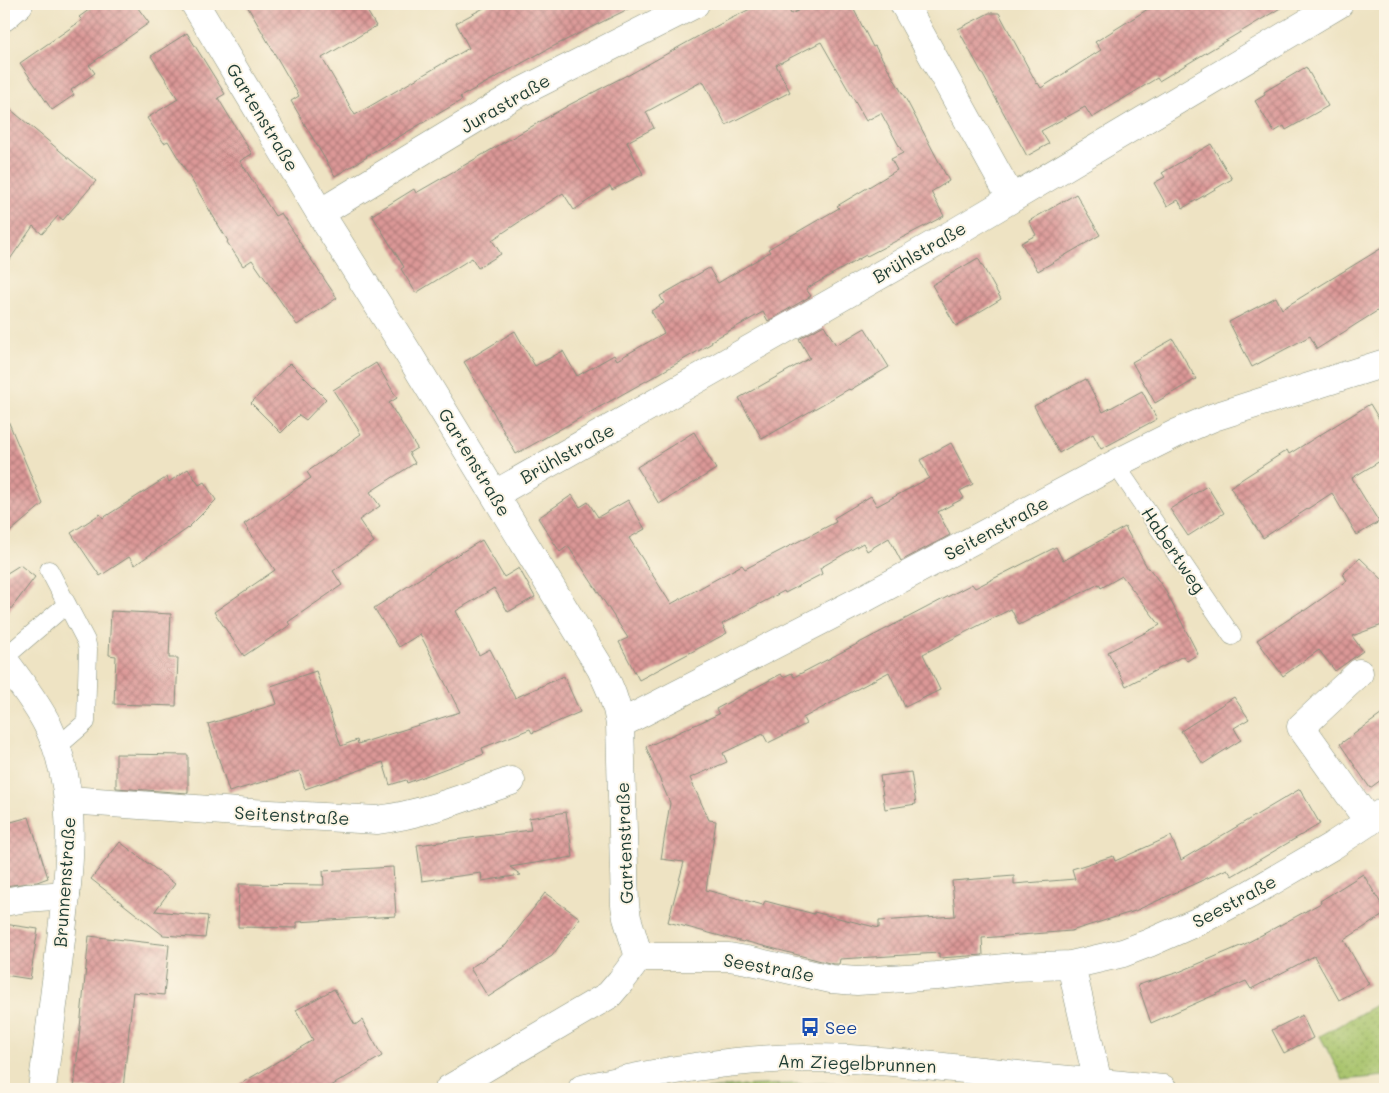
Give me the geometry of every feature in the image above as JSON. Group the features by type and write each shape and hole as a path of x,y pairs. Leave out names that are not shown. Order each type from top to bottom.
{"street":[{"path":"4,18 19,4"},
{"name":"Gartenstraße","path":"195,4 320,213 405,348 601,669 611,690 617,706 620,724 625,905 639,958"},
{"name":"Jurastraße","path":"320,213 513,96 695,4"},
{"path":"904,4 1011,198"},
{"name":"Brühlstraße","path":"494,494 878,276 1339,4"},
{"name":"Seitenstraße","path":"620,724 855,604 1115,464 1179,432 1214,418 1385,363"},
{"name":"Brunnenstraße","path":"4,659 48,727 63,770 69,800 70,821 66,896 42,1089"},
{"path":"1359,673 1300,727 1377,817"},
{"name":"Seitenstraße","path":"69,800 377,820 424,809 511,781"},
{"name":"Seestraße","path":"639,958 729,957 831,979 857,981 937,976 1013,967 1071,965 1123,953 1201,920 1289,872 1377,817"},
{"path":"4,902 26,898 66,896"},
{"path":"449,1089 608,995 639,958"},
{"path":"1071,965 1098,1086"},
{"name":"Am Ziegelbrunnen","path":"582,1089 684,1068 751,1060 810,1058 938,1066 1098,1086 1163,1089"}],"lane":[{"name":"Habertweg","path":"1115,464 1232,636"},
{"path":"49,570 86,641 88,650 86,722 56,748"},
{"path":"4,659 67,604"}],"green space":[{"path":"1385,1000 1385,1076 1343,1080 1320,1036"},
{"path":"822,1083 904,1089 707,1089 736,1086"}],"building":[{"path":"97,4 135,4 149,23 89,65 95,73 71,90 74,95 52,110 20,63 82,20 79,17"},
{"path":"246,4 363,4 376,26 322,58 355,115 469,48 456,23 491,4 638,4 546,50 460,97 462,100 335,176 291,101 299,96"},
{"path":"760,4 786,4 791,14 812,4 851,4 873,47 875,46 908,103 949,181 931,192 944,216 866,255 806,289 811,296 768,321 763,312 711,341 712,343 662,372 516,454 464,362 515,331 535,366 563,351 577,376 614,355 617,360 664,333 651,311 664,303 660,296 709,268 718,283 770,252 768,249 839,208 837,206 897,170 891,159 903,153 881,113 866,121 821,42 776,65 790,92 726,125 703,81 646,112 654,128 627,142 643,174 612,190 610,186 574,210 563,193 492,240 501,254 478,268 472,258 416,293 401,269 404,267 372,215 414,189 416,193 569,105"},
{"path":"1156,4 1287,4 1159,81 1157,78 1092,118 1085,107 1041,131 1049,144 1027,156 958,29 989,13 999,13 1037,84 1041,88 1101,50 1095,42"},
{"path":"187,33 225,94 218,98 252,154 240,161 275,216 281,213 337,298 297,325 252,260 243,266 168,141 164,143 147,118 178,99 151,56"},
{"path":"1306,67 1328,106 1286,130 1284,126 1274,132 1255,101 1265,95 1264,92"},
{"path":"4,104 96,181 63,220 58,216 42,234 33,226 4,268"},
{"path":"1211,144 1232,179 1183,208 1178,200 1167,206 1154,183 1165,177 1162,173"},
{"path":"1076,194 1100,235 1038,271 1021,243 1036,235 1029,221"},
{"path":"1385,246 1385,306 1317,349 1310,336 1252,367 1229,322 1276,297 1282,309"},
{"path":"978,258 1001,299 956,326 932,285"},
{"path":"824,325 836,345 865,328 889,367 762,439 739,398 810,358 799,339"},
{"path":"1173,339 1196,379 1155,403 1132,362"},
{"path":"290,363 326,399 306,420 299,415 281,433 251,403"},
{"path":"376,363 397,398 389,403 417,448 409,453 415,463 370,492 380,506 359,520 374,542 333,571 342,585 288,622 290,625 244,656 214,612 275,570 244,524 311,478 307,472 361,434 333,390"},
{"path":"1086,379 1103,412 1142,391 1157,419 1101,449 1093,434 1059,453 1034,406"},
{"path":"1370,404 1385,429 1385,458 1352,478 1379,522 1357,535 1332,493 1263,538 1230,487 1287,450 1289,454"},
{"path":"4,411 43,504 4,537"},
{"path":"694,432 716,469 659,504 637,467"},
{"path":"951,443 973,484 960,491 964,498 938,512 950,535 901,561 889,538 867,551 863,543 820,568 822,574 785,593 784,591 722,624 727,633 639,680 619,642 628,638 568,546 560,552 538,518 572,495 580,507 588,502 598,517 628,500 645,529 629,538 671,604 742,565 745,569 836,522 834,518 871,496 877,506 929,478 920,460"},
{"path":"188,469 199,485 204,482 216,500 187,529 135,565 129,557 100,576 71,533 100,514 103,518 167,477 169,482"},
{"path":"1207,486 1224,513 1188,536 1170,509"},
{"path":"1125,527 1148,569 1164,588 1198,654 1187,661 1183,656 1126,686 1108,652 1160,625 1122,576 1101,588 1099,584 1019,625 1011,609 923,654 940,690 905,707 889,672 803,718 806,724 768,743 763,734 723,753 727,762 690,778 709,820 716,821 706,890 763,905 765,901 879,928 879,921 955,916 952,881 1014,876 1014,884 1075,879 1072,869 1113,856 1115,861 1171,836 1181,860 1300,789 1320,824 1232,876 1227,869 1135,911 1071,931 982,938 983,955 939,958 939,953 840,959 839,964 833,964 668,922 684,862 661,859 670,803 646,747 719,714 716,709 781,674 783,677 792,673 794,677 972,584 975,588 1056,547 1063,561"},
{"path":"482,540 504,577 519,568 535,597 508,612 494,588 456,611 479,655 490,649 515,698 564,676 580,712 532,733 530,729 482,748 484,754 407,783 406,780 390,785 383,762 305,789 299,771 229,792 208,724 277,704 271,686 316,671 341,746 357,740 358,744 460,712 420,634 399,647 374,608"},
{"path":"1360,558 1385,582 1385,624 1352,636 1363,651 1335,671 1319,650 1283,676 1257,640 1304,611 1347,581 1343,574"},
{"path":"20,565 35,577 4,618 4,575"},
{"path":"111,611 171,614 169,658 178,658 176,706 114,704 116,656 109,655"},
{"path":"1234,697 1249,719 1234,728 1241,740 1203,764 1181,731"},
{"path":"1385,712 1385,777 1370,788 1340,744"},
{"path":"116,754 188,755 188,793 116,788"},
{"path":"911,772 916,804 885,809 880,776"},
{"path":"566,812 573,857 510,867 521,875 482,881 481,873 422,881 417,845 531,830 529,818"},
{"path":"29,817 48,878 37,882 4,886 4,824"},
{"path":"120,842 175,884 155,911 208,916 205,938 163,935 91,879"},
{"path":"393,867 396,916 297,922 297,928 238,927 239,884 324,885 323,871"},
{"path":"1363,874 1385,910 1385,914 1344,940 1369,984 1339,1000 1314,956 1251,989 1246,981 1151,1023 1138,985 1179,972 1245,944 1321,903 1320,901"},
{"path":"545,893 580,918 552,956 488,997 470,968 506,945"},
{"path":"4,924 38,929 30,979 4,975"},
{"path":"89,936 169,945 164,995 133,992 123,1089 74,1089"},
{"path":"334,989 355,1025 362,1020 382,1056 326,1089 232,1089 313,1040 296,1010"},
{"path":"1302,1015 1313,1038 1284,1053 1272,1030"}],"place":[{"name":"See","path":"810,1027"}]}
